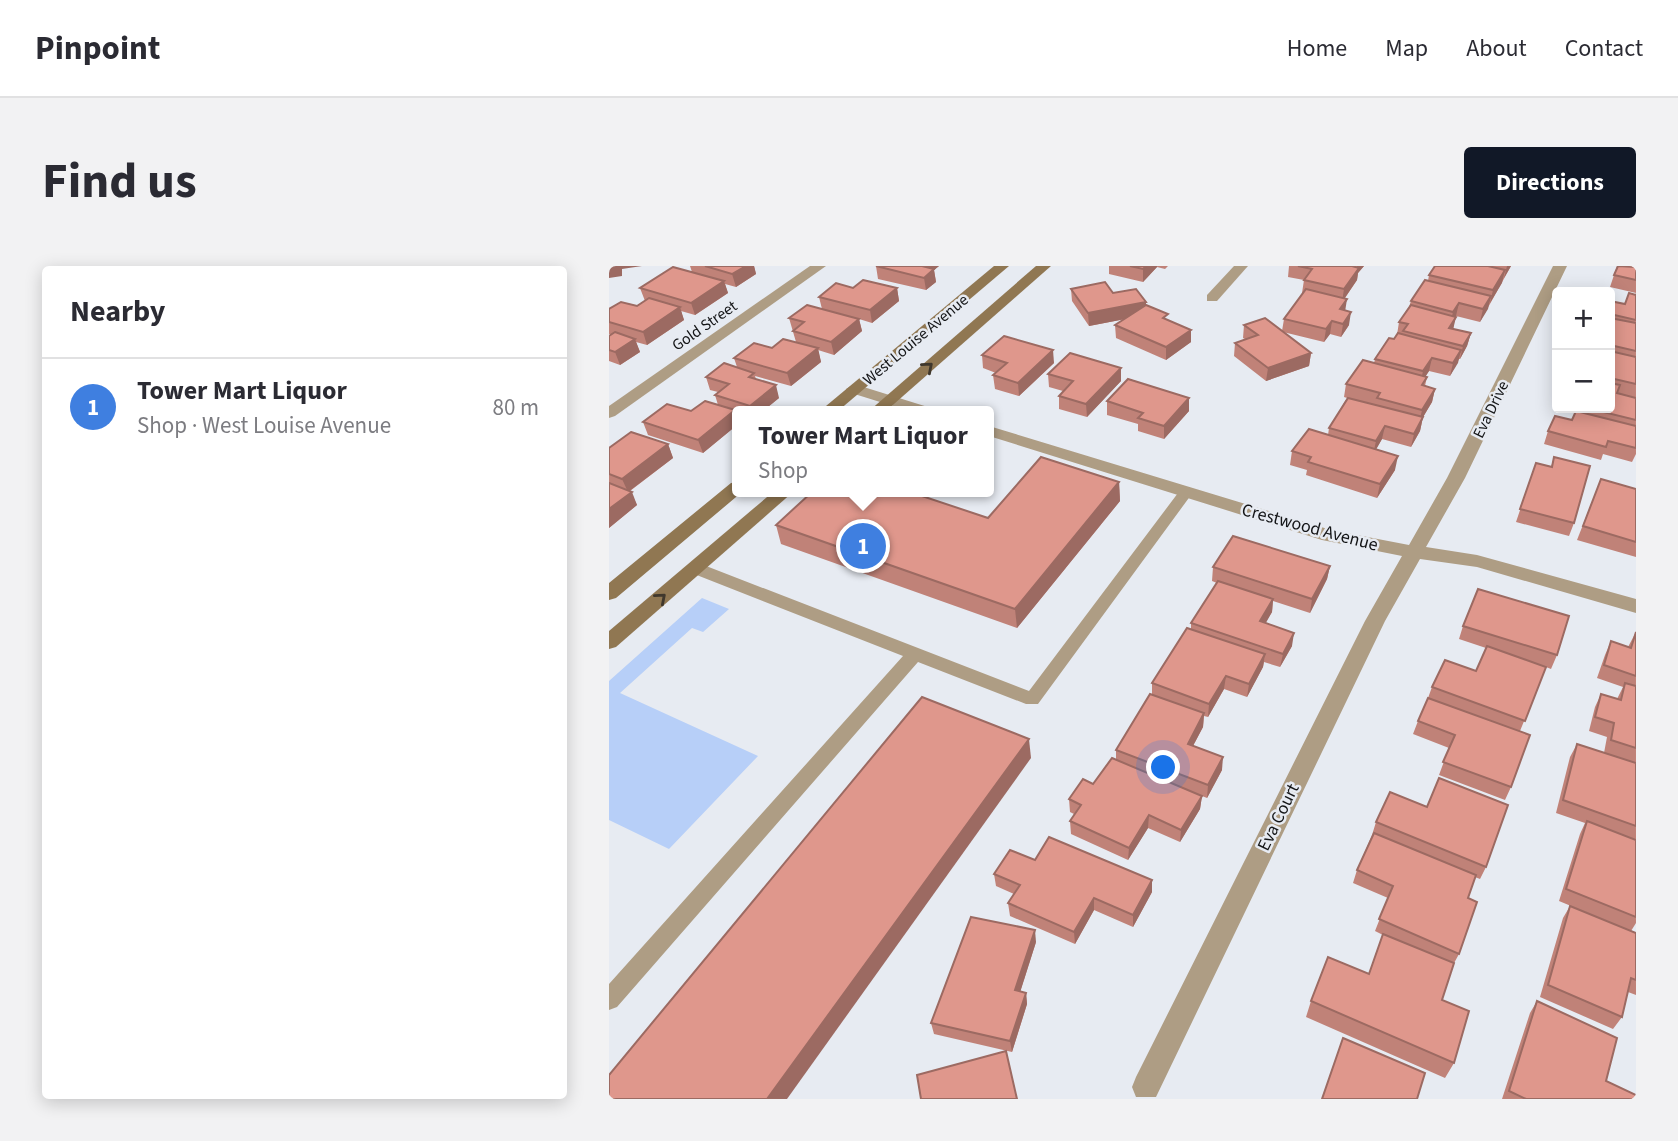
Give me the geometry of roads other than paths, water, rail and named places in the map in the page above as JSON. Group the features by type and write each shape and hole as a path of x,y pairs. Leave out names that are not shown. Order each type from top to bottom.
{"main road":[{"name":"West Louise Avenue","path":"834,406 1002,266"},
{"name":"West Louise Avenue","path":"883,406 1044,266"},
{"path":"609,593 732,491"},
{"path":"609,642 778,497"}],"street":[{"name":"Gold Street","path":"609,413 819,266"},
{"path":"1212,298 1241,266"},
{"name":"Eva Drive","path":"1416,550 1456,478 1560,266"},
{"path":"854,389 883,406"},
{"name":"Crestwood Avenue","path":"994,433 1329,536 1477,561 1636,606"},
{"name":"Eva Court","path":"1146,1087 1375,621 1416,550"}],"lane":[{"path":"695,568 1032,699 1186,492"},
{"path":"609,1000 915,654"}],"place":[{"name":"Tower Mart Liquor","path":"863,546"}]}
